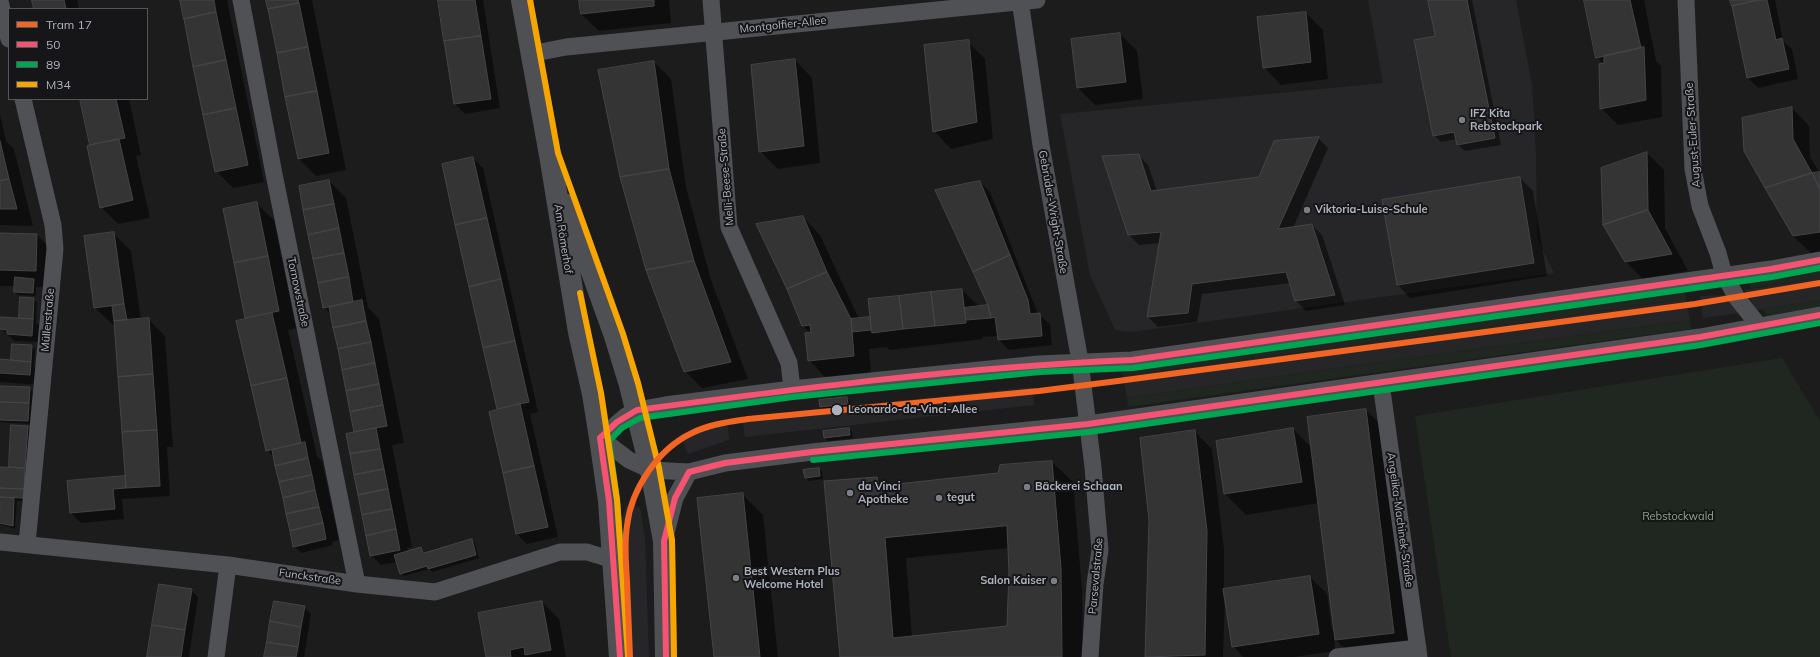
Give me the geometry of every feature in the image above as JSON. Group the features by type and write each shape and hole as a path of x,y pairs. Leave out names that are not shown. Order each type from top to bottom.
{"main road":[{"name":"Am Römerhof","path":"522,0 530,54 550,155 579,332 593,394 600,438 609,501 620,657"},
{"name":"Am Römerhof","path":"550,155 615,336 637,410 651,470 664,541 666,657"}],"street":[{"name":"Tornowstraße","path":"241,0 274,174 357,584"},
{"name":"Melli-Beese-Straße","path":"711,0 729,227 788,364 792,389"},
{"name":"Montgolfier-Allee","path":"530,54 566,48 714,32 1037,0"},
{"name":"August-Euler-Straße","path":"1686,0 1693,169 1700,206 1718,253 1724,275 1737,298 1759,326"},
{"path":"0,1 8,35"},
{"name":"Gebrüder-Wright-Straße","path":"1020,1 1043,153 1080,361 1088,424"},
{"name":"Müllerstraße","path":"23,100 53,225 55,249 27,544"},
{"path":"1820,260 1132,360 1080,361 1039,364 792,389 637,410 617,422 600,438 629,460 651,470 689,472 731,462 812,452 1088,424 1700,337 1820,315"},
{"name":"Angelika-Machinek-Straße","path":"1381,383 1418,652"},
{"name":"Parsevalstraße","path":"1088,424 1100,529 1100,550 1094,599 1090,657"},
{"path":"664,541 675,498 689,472"},
{"name":"Funckstraße","path":"0,542 228,565 357,584 434,592 560,552 587,552 613,560"},
{"path":"216,657 228,565"},
{"path":"1338,657 1418,652"}],"shaded area":[{"name":"Viktoria-Luise-Schule","path":"1368,0 1516,0 1532,85 1536,155 1537,238 1554,273 1132,332 1115,330 1090,275 1060,114 1383,83"},
{"path":"1820,278 1820,300 1756,310 1744,290"},
{"path":"1728,295 1738,313 1703,318 1700,296"},
{"path":"1686,299 1690,320 1127,398 1123,376 1504,325"},
{"path":"1032,387 1034,405 745,437 742,417"},
{"path":"727,419 729,440 688,454 680,435 697,427"},
{"path":"626,505 640,508 645,539 649,657 626,657 621,520"}],"green space":[{"path":"1820,270 1820,278 1751,288 1747,280"},
{"path":"1684,289 1686,299 1123,376 1123,368"},
{"path":"1820,300 1820,310 1767,316 1762,309"},
{"path":"1690,320 1691,329 1128,407 1127,398"},
{"name":"Rebstockwald","path":"1782,358 1820,421 1820,657 1451,657 1415,416"}],"building":[{"path":"32,0 64,0 66,8 34,8"},
{"path":"180,0 214,0 216,12 184,19"},
{"path":"266,0 298,0 299,3 268,9"},
{"path":"438,0 475,0 481,36 444,41"},
{"path":"579,0 654,0 654,6 581,14"},
{"path":"1428,0 1467,0 1495,138 1457,145 1454,132 1433,136 1414,40 1435,36"},
{"path":"1584,0 1630,0 1641,48 1596,58"},
{"path":"1730,0 1759,0 1732,6"},
{"path":"1759,0 1767,0 1776,40 1782,38 1789,69 1747,78 1732,6"},
{"path":"299,3 308,47 277,53 268,9"},
{"path":"216,12 226,60 193,67 184,19"},
{"path":"1306,12 1311,62 1263,68 1257,17"},
{"path":"1120,33 1126,82 1077,88 1071,39"},
{"path":"481,36 491,99 454,104 444,41"},
{"path":"969,40 977,122 933,132 924,45"},
{"path":"308,47 317,91 285,97 277,53"},
{"path":"1644,47 1646,100 1600,109 1599,64 1604,63 1604,56"},
{"path":"795,59 804,146 759,152 751,65"},
{"path":"226,60 236,108 203,115 193,67"},
{"path":"654,61 669,169 620,177 598,70"},
{"path":"317,91 329,153 298,159 285,97"},
{"path":"80,100 116,100 125,138 90,145"},
{"path":"1792,107 1793,139 1812,173 1765,188 1744,151 1742,118"},
{"path":"236,108 248,165 215,172 203,115"},
{"path":"1319,137 1278,229 1312,224 1335,295 1295,301 1286,272 1192,284 1188,313 1147,317 1161,232 1128,235 1102,156 1139,154 1151,191 1259,177 1274,141"},
{"path":"119,139 133,200 100,208 87,146"},
{"path":"0,141 9,179 0,181"},
{"path":"1647,152 1648,210 1603,225 1601,168"},
{"path":"473,157 487,218 455,225 442,164"},
{"path":"669,169 694,261 646,270 620,177"},
{"path":"1820,172 1820,189 1812,173"},
{"path":"1812,173 1820,189 1820,232 1793,236 1765,188"},
{"path":"1520,177 1534,263 1397,285 1382,200"},
{"path":"9,179 17,209 0,209 0,181"},
{"path":"329,180 334,204 303,210 299,186"},
{"path":"980,181 1010,255 973,272 935,190"},
{"path":"257,202 268,256 234,263 223,209"},
{"path":"334,204 339,228 308,235 303,210"},
{"path":"1648,210 1672,254 1625,262 1603,225"},
{"path":"803,216 827,272 787,289 756,224"},
{"path":"487,218 501,279 469,287 455,225"},
{"path":"339,228 344,253 313,259 308,235"},
{"path":"114,232 124,304 94,308 84,236"},
{"path":"0,233 37,234 36,271 0,270"},
{"path":"344,253 349,277 318,283 313,259"},
{"path":"1010,255 1028,300 1030,314 1040,313 1042,336 998,340 995,317 991,318 988,305 973,272"},
{"path":"268,256 279,311 245,318 234,263"},
{"path":"694,261 731,362 684,372 646,270"},
{"path":"827,272 851,319 854,356 808,361 805,333 811,332 810,325 802,326 787,289"},
{"path":"15,277 34,279 33,293 14,292"},
{"path":"349,277 353,302 323,308 318,283"},
{"path":"501,279 515,341 483,348 469,287"},
{"path":"962,289 966,323 935,326 931,292"},
{"path":"931,292 935,326 903,329 899,296"},
{"path":"899,296 903,329 872,333 868,299"},
{"path":"20,297 34,298 33,319 19,318"},
{"path":"362,300 366,321 333,328 329,307"},
{"path":"124,304 127,320 114,321 112,306"},
{"path":"988,305 991,318 966,320 964,308"},
{"path":"272,313 287,378 251,386 236,321"},
{"path":"0,317 33,319 32,336 7,334 7,330 0,329"},
{"path":"870,317 871,330 852,332 851,319"},
{"path":"149,318 153,374 118,377 114,321"},
{"path":"366,321 371,342 338,349 333,328"},
{"path":"515,341 529,402 497,409 483,348"},
{"path":"371,342 375,363 342,370 338,349"},
{"path":"12,344 32,345 31,362 11,360"},
{"path":"0,359 31,362 30,375 0,373"},
{"path":"375,363 379,384 346,391 342,370"},
{"path":"153,374 157,430 122,432 118,377"},
{"path":"287,378 301,443 266,451 251,386"},
{"path":"379,384 383,405 350,412 346,391"},
{"path":"0,386 30,387 29,403 0,402"},
{"path":"847,397 848,404 820,407 819,400"},
{"path":"0,402 29,403 28,421 0,420"},
{"path":"520,404 534,466 503,473 489,412"},
{"path":"383,405 387,426 354,432 350,412"},
{"path":"1366,409 1394,633 1335,640 1307,417"},
{"path":"11,425 28,426 25,468 9,467"},
{"path":"376,428 380,449 350,454 346,434"},
{"path":"849,428 850,435 824,438 823,431"},
{"path":"1293,428 1302,482 1224,494 1216,441"},
{"path":"157,430 160,486 126,488 122,432"},
{"path":"1195,430 1207,531 1205,655 1145,657 1149,520 1140,438"},
{"path":"305,442 308,458 275,466 272,450"},
{"path":"380,449 384,469 354,475 350,454"},
{"path":"308,458 312,475 279,482 275,466"},
{"path":"1052,461 1061,568 1062,657 840,657 824,481 877,477 879,486 998,473 1000,465","holes":["1007,526 1009,571 1007,626 893,638 885,538"]},
{"path":"534,466 548,527 516,534 503,473"},
{"path":"0,467 25,468 24,489 0,488"},
{"path":"819,468 820,476 805,478 803,470"},
{"path":"384,469 388,489 358,495 354,475"},
{"path":"312,475 315,490 283,498 279,482"},
{"path":"125,476 126,488 113,489 115,509 70,513 67,481"},
{"path":"0,488 24,489 23,498 0,497"},
{"path":"388,489 392,509 362,515 358,495"},
{"path":"315,490 319,507 286,514 283,498"},
{"path":"743,493 760,657 714,657 697,498"},
{"path":"0,497 14,498 13,526 0,523"},
{"path":"319,507 323,523 290,531 286,514"},
{"path":"392,509 396,529 366,536 362,515"},
{"path":"323,523 326,539 293,547 290,531"},
{"path":"396,529 400,550 370,556 366,536"},
{"path":"472,539 476,555 428,569 427,566 400,574 394,555 421,547 423,553"},
{"path":"1310,576 1319,634 1232,647 1223,589"},
{"path":"159,584 192,589 185,630 152,625"},
{"path":"274,601 305,606 301,627 270,621"},
{"path":"542,601 551,650 525,655 524,647 510,650 511,657 486,657 478,613"},
{"path":"270,621 301,627 298,647 267,642"},
{"path":"152,625 185,630 181,657 147,657"},
{"path":"267,642 298,647 296,657 264,657"}],"tram line":[{"name":"17","path":"630,657 626,540 627,526 634,498 648,472 668,449 692,433 706,427 748,419 1039,391 1118,381 1695,304 1820,283"}],"transit line":[{"name":"M34","path":"530,0 558,153 623,334 638,383 659,468 672,540 674,657"},
{"name":"50","path":"620,657 609,501 600,438 617,422 637,410 884,379 1070,363 1132,360 1771,269 1820,260"},
{"name":"89","path":"627,630 617,500 609,441 622,428 640,418 793,397 1040,372 1133,368 1772,277 1820,268"},
{"name":"M34","path":"580,293 601,393 617,500 628,656"},
{"name":"50","path":"666,657 664,541 675,498 689,472 725,463 812,452 1088,424 1700,337 1820,315"},
{"name":"89","path":"813,460 1089,432 1701,345 1820,323"}],"place":[{"name":"IFZ Kita Rebstockpark","path":"1462,120"},
{"name":"Viktoria-Luise-Schule","path":"1307,210"},
{"name":"Leonardo-da-Vinci-Allee","path":"837,410"},
{"name":"Bäckerei Schaan","path":"1027,487"},
{"name":"da Vinci Apotheke","path":"850,493"},
{"name":"tegut","path":"939,498"},
{"name":"Best Western Plus Welcome Hotel","path":"736,578"},
{"name":"Salon Kaiser","path":"1054,581"}]}
